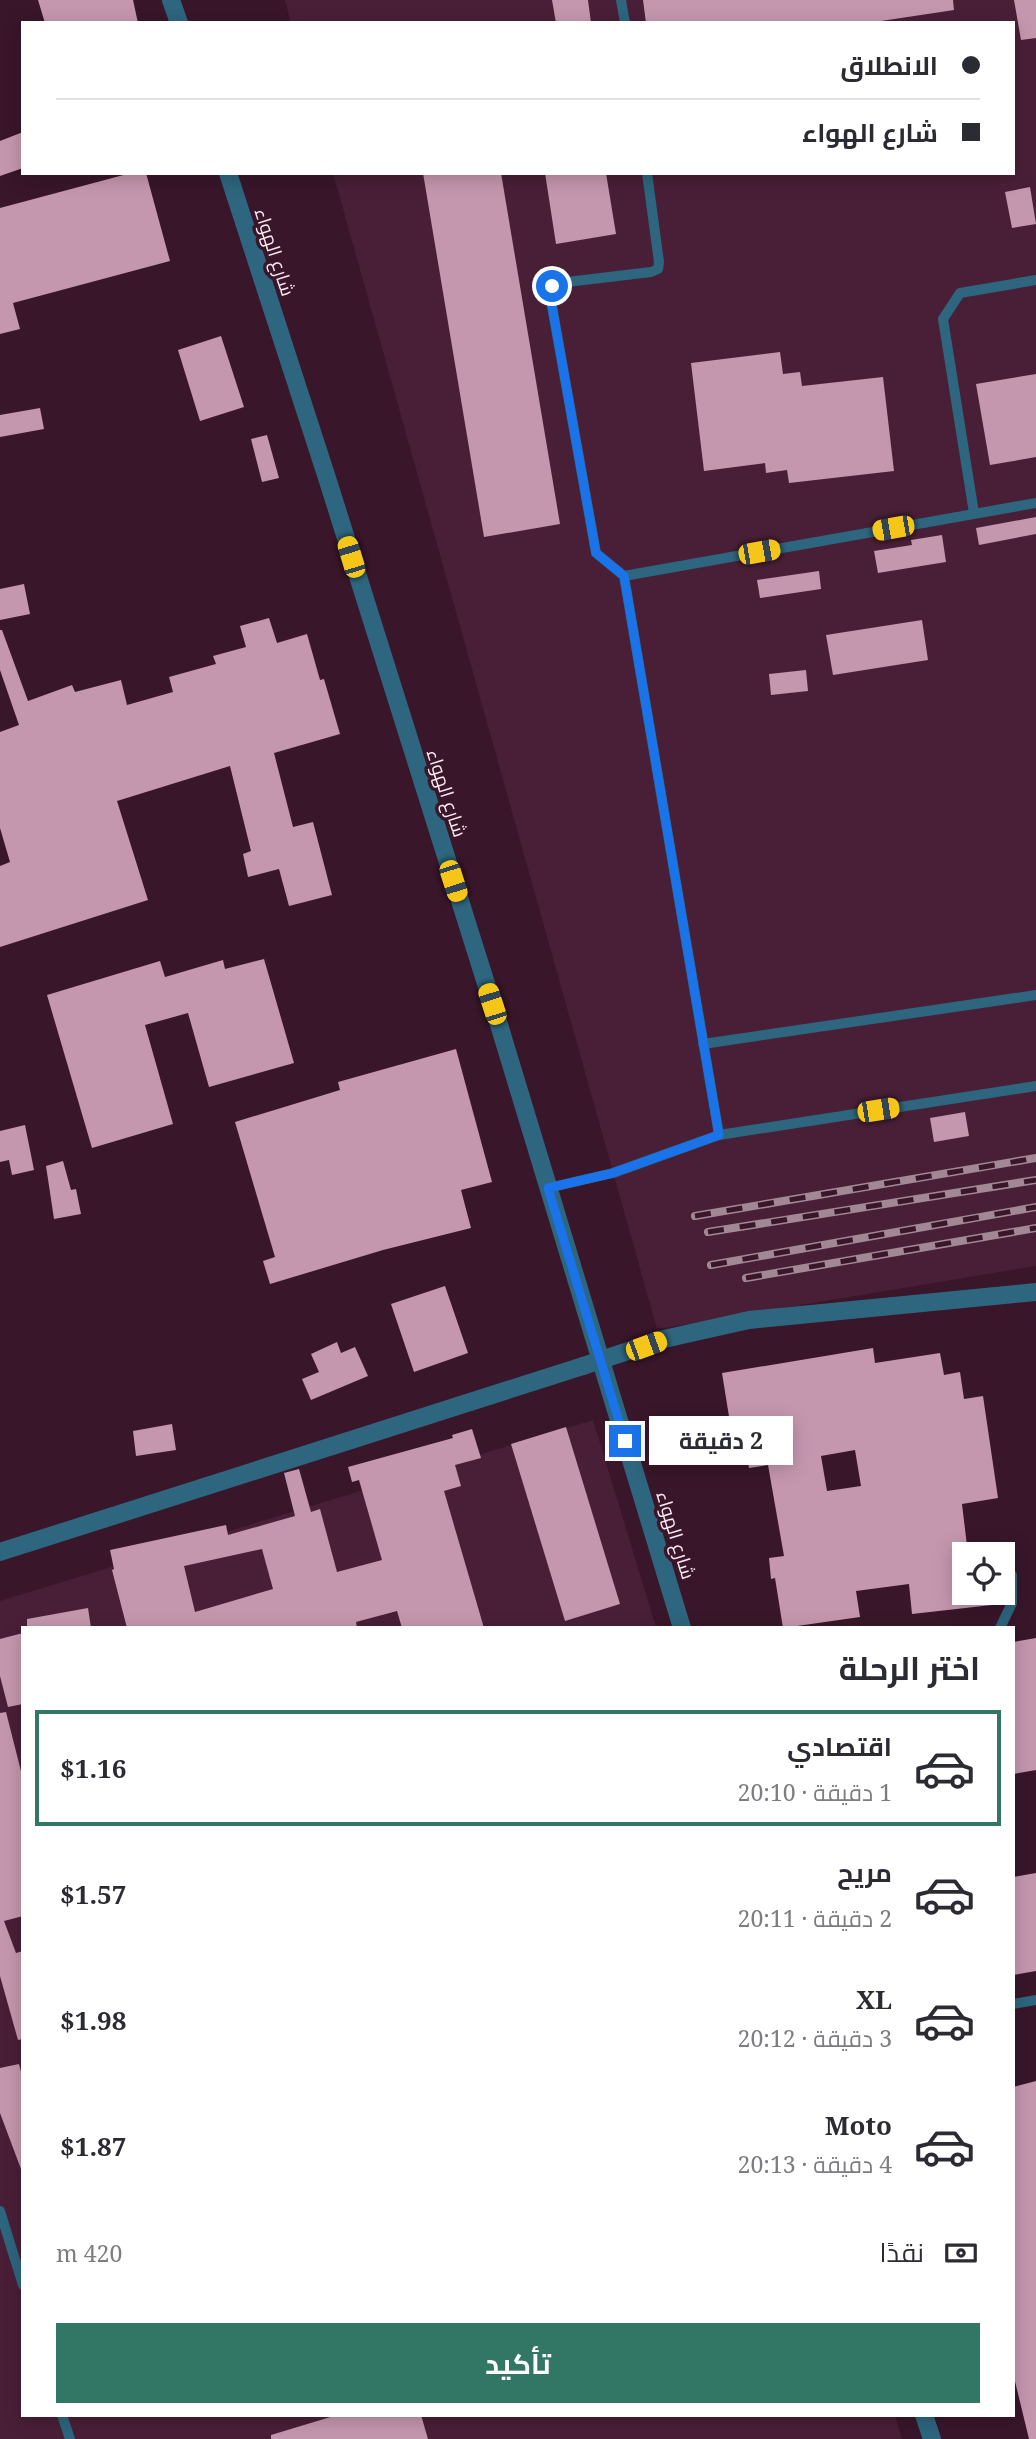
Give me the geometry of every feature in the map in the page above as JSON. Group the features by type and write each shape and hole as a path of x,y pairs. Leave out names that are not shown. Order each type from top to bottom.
{"street":[{"path":"171,0 177,21"},
{"name":"شارع الهواء","path":"229,175 332,495 548,1188 592,1363 681,1626"},
{"path":"0,1552 664,1339 749,1320 1036,1292"},
{"path":"925,2417 932,2439"}],"lane":[{"path":"621,0 625,21"},
{"path":"647,175 658,269 559,282 552,286 550,295 596,553 624,576 719,1135"},
{"path":"974,513 943,319 960,293 1036,280"},
{"path":"624,576 1036,503"},
{"path":"703,1044 1036,995"},
{"path":"548,1188 613,1173 719,1135 1036,1086"},
{"path":"1001,1626 1011,1605"},
{"path":"1015,2004 1036,2000"},
{"path":"0,2211 21,2279"},
{"path":"63,2417 70,2439"}],"shaded area":[{"path":"285,0 1036,0 1036,1266 657,1329 334,175 1015,175 1015,21 290,21"},
{"path":"593,1420 656,1626 21,1626 21,2417 896,2417 902,2439 0,2439 0,1601"}],"building":[{"path":"38,0 133,0 138,21 44,21"},
{"path":"552,0 588,0 591,21 556,21"},
{"path":"643,0 953,0 954,10 881,21 646,21"},
{"path":"1014,0 1036,0 1036,38 1021,40"},
{"path":"21,133 21,169 0,176 0,141"},
{"path":"124,175 147,175 170,261 13,303 20,329 0,334 0,208"},
{"path":"423,175 501,175 560,524 484,537"},
{"path":"545,175 606,175 616,234 556,244"},
{"path":"1030,187 1036,224 1012,228 1005,192"},
{"path":"221,336 244,407 200,421 178,350"},
{"path":"780,352 783,374 800,372 802,386 883,377 894,471 789,483 787,470 766,473 765,463 704,471 691,363"},
{"path":"1036,374 1036,457 990,465 976,384"},
{"path":"40,408 44,429 0,437 0,415"},
{"path":"267,435 279,478 262,482 251,439"},
{"path":"1036,517 1036,534 979,545 976,528"},
{"path":"942,535 946,562 878,573 874,551 912,545 911,540"},
{"path":"819,571 821,589 760,598 757,580"},
{"path":"24,584 30,614 0,620 0,589"},
{"path":"269,618 277,643 307,634 340,734 274,753 293,827 313,822 332,895 289,906 279,869 248,877 243,854 251,851 230,766 117,801 148,900 0,947 0,866 10,862 0,828 0,732 19,725 0,670 0,630 28,701 72,685 75,692 121,680 127,705 173,692 169,677 216,664 213,656 246,647 240,626"},
{"path":"922,620 928,660 833,675 826,635"},
{"path":"806,670 808,691 771,695 769,674"},
{"path":"264,959 294,1063 209,1087 188,1013 145,1025 173,1124 92,1148 47,995 160,961 165,977 223,960 225,969"},
{"path":"456,1049 492,1182 461,1190 471,1228 383,1250 270,1284 263,1261 275,1257 235,1122 340,1090 338,1082"},
{"path":"965,1112 969,1136 934,1142 930,1118"},
{"path":"25,1125 34,1170 12,1175 9,1160 0,1162 0,1131"},
{"path":"63,1161 71,1190 76,1189 81,1214 54,1219 46,1166"},
{"path":"445,1286 468,1353 414,1372 391,1304"},
{"path":"337,1342 341,1353 355,1347 368,1376 311,1400 302,1379 319,1372 311,1354"},
{"path":"873,1348 875,1363 940,1353 944,1375 960,1372 964,1399 983,1396 998,1498 962,1504 967,1542 952,1542 952,1605 992,1605 912,1614 909,1584 856,1591 860,1617 783,1626 775,1578 771,1579 769,1558 784,1556 768,1465 749,1468 742,1427 731,1429 722,1373","holes":["855,1450 861,1486 827,1491 821,1456"]},
{"path":"172,1424 176,1450 136,1456 133,1431"},
{"path":"566,1427 620,1604 565,1621 511,1444"},
{"path":"472,1429 481,1458 455,1465 461,1486 444,1491 483,1626 401,1626 397,1611 356,1622 357,1626 126,1626 112,1570 110,1550 226,1525 228,1535 295,1516 284,1473 299,1469 311,1512 320,1509 337,1572 382,1560 359,1480 352,1482 348,1467 453,1438 452,1435","holes":["262,1549 273,1589 195,1612 184,1566"]},
{"path":"88,1608 91,1626 27,1626 27,1619"},
{"path":"21,1634 21,1704 8,1707 0,1676 0,1639"},
{"path":"1036,1638 1036,1770 1015,1774 1015,1642"},
{"path":"6,1712 21,1771 21,1917 4,1921 16,1953 21,1952 21,2039 18,2040 0,1976 0,1713"},
{"path":"1036,1873 1036,1971 1015,1975 1015,1877"},
{"path":"19,2064 21,2072 21,2169 0,2113 0,2068"},
{"path":"1036,2081 1036,2439 1029,2439 1015,2381 1015,2086"},
{"path":"330,2417 422,2417 428,2439 271,2439 271,2435"}],"railway":[{"path":"695,1216 1036,1158"},
{"path":"708,1232 1036,1180"},
{"path":"711,1265 1036,1207"},
{"path":"746,1278 1036,1228"}],"route":[{"path":"552,286 550,295 596,553 624,576 719,1135 613,1173 548,1188 625,1441"}]}
